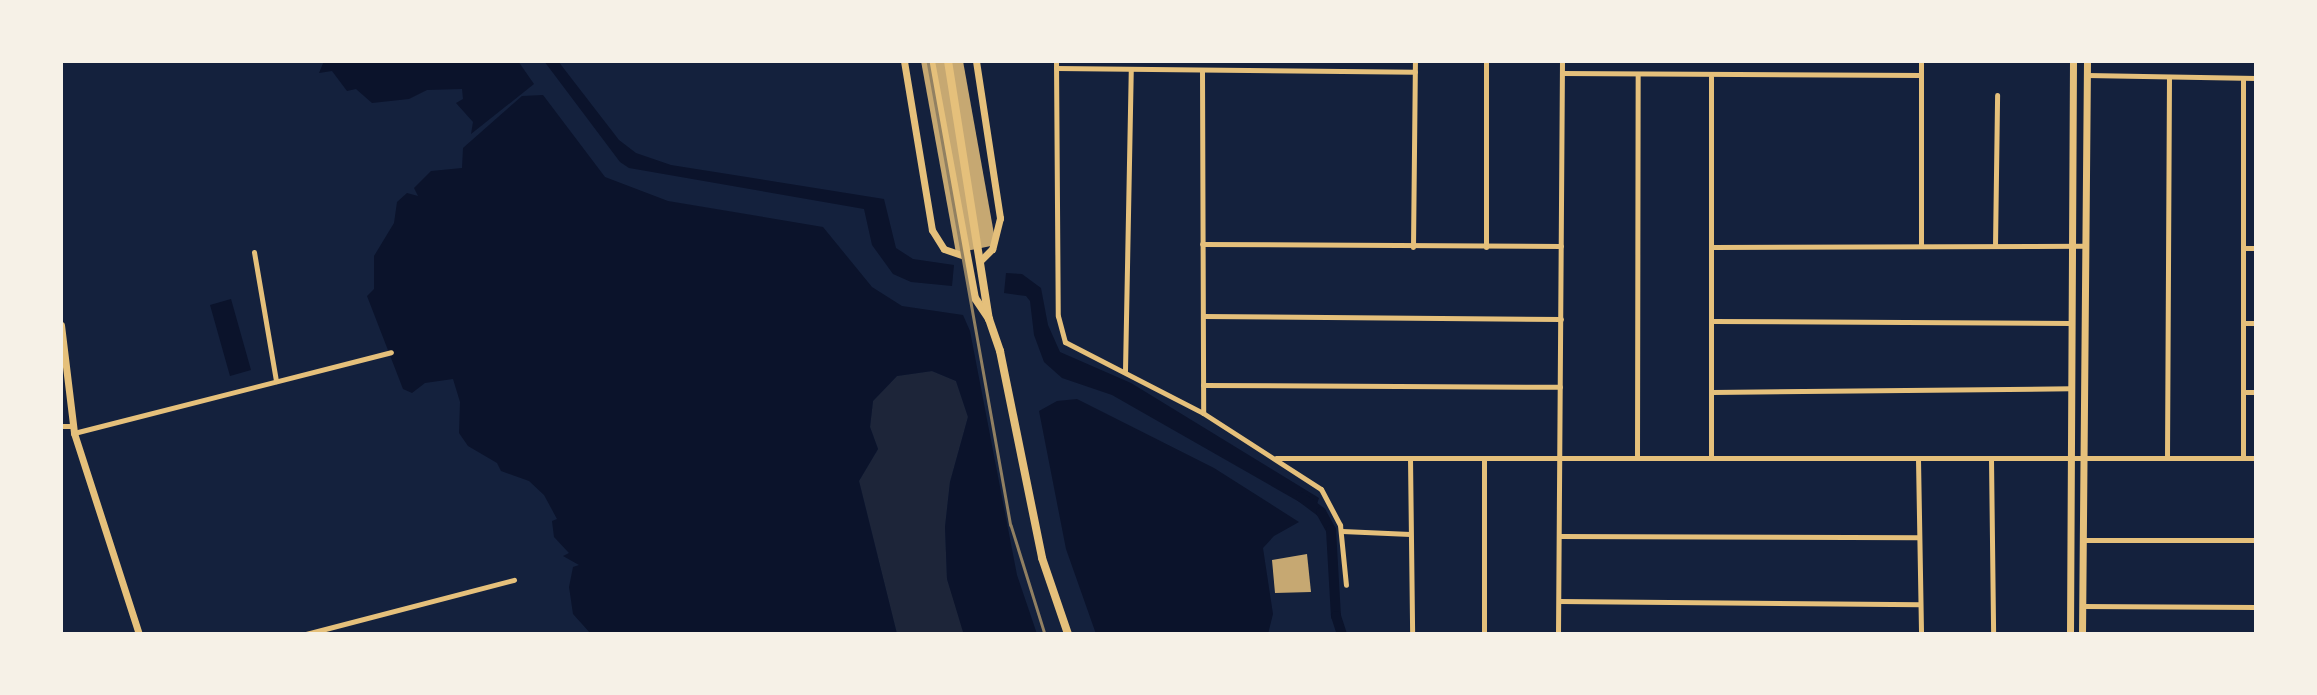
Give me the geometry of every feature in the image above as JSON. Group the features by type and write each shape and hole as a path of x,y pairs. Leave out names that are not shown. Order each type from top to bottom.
{"main road":[{"path":"931,61 975,298 989,319"},
{"path":"948,61 989,319 1003,360 1042,558 1068,634"}],"street":[{"path":"904,61 932,230 944,249 967,257"},
{"path":"976,61 1000,224 992,249 981,260"},
{"path":"1413,247 1415,61"},
{"path":"1486,61 1486,247"},
{"path":"1558,634 1562,61"},
{"path":"1921,61 1921,245"},
{"path":"2070,634 2073,61"},
{"path":"2082,634 2087,61"},
{"path":"1346,584 1342,531 1321,489 1203,413 1125,371 1072,349 1060,329 1056,65 1131,69 1415,72"},
{"path":"1125,371 1131,69"},
{"path":"1202,70 1203,413"},
{"path":"1562,73 1711,77 1921,75"},
{"path":"1637,74 1637,458"},
{"path":"2087,75 2256,78"},
{"path":"1711,77 1711,458"},
{"path":"2166,458 2169,77"},
{"path":"2243,458 2244,78"},
{"path":"1995,246 1997,95"},
{"path":"1202,244 1561,246"},
{"path":"1713,247 2085,246"},
{"path":"2244,248 2256,248"},
{"path":"254,252 276,381"},
{"path":"1203,316 1560,319"},
{"path":"1712,321 2071,323"},
{"path":"2244,323 2256,323"},
{"path":"61,325 74,429 139,634"},
{"path":"61,426 74,429 391,352"},
{"path":"1203,385 1560,387"},
{"path":"1712,393 2071,388"},
{"path":"2244,392 2256,392"},
{"path":"1276,458 2256,458"},
{"path":"1410,458 1412,634"},
{"path":"1484,458 1484,634"},
{"path":"1918,459 1921,634"},
{"path":"1991,459 1993,634"},
{"path":"1342,531 1410,534"},
{"path":"1559,537 1918,537"},
{"path":"2082,540 2256,540"},
{"path":"306,634 514,580"},
{"path":"1559,601 1920,604"},
{"path":"2082,606 2256,607"}],"shaded area":[{"path":"324,61 518,61 534,84 471,134 473,122 456,103 463,99 462,89 427,90 409,99 372,103 356,89 347,91 332,71 319,73"},
{"path":"544,61 558,61 619,140 636,153 671,165 884,199 896,248 913,259 954,265 952,286 911,282 893,274 872,245 864,209 629,168 620,162"},
{"path":"543,95 605,177 668,201 823,227 872,287 902,306 963,315 970,331 1017,575 1037,634 963,632 947,579 945,527 950,482 968,417 956,381 932,371 897,376 873,401 870,427 878,449 859,481 897,634 591,634 573,614 569,587 573,567 579,565 563,556 569,553 554,537 552,521 557,519 544,495 529,481 501,471 497,463 468,446 459,433 460,402 453,379 425,383 412,393 403,389 367,296 374,289 374,256 394,223 397,202 407,193 418,196 414,188 431,171 462,168 463,148 522,96"},
{"path":"1006,273 1022,274 1041,288 1048,325 1060,352 1131,383 1319,498 1317,504 1310,508 1112,395 1062,378 1044,362 1034,335 1030,301 1026,296 1004,293"},
{"path":"231,299 251,370 230,376 210,305"},
{"path":"932,371 956,381 968,417 950,482 945,527 947,579 965,634 897,634 859,481 878,449 870,427 873,401 897,376"},
{"path":"1077,399 1214,468 1299,522 1274,536 1263,548 1273,614 1268,634 1096,634 1066,549 1039,411 1057,401"}],"building":[{"path":"921,61 963,61 996,245 956,253"},
{"path":"1307,554 1311,592 1275,593 1272,560"}],"waterway":[{"path":"1301,497 1321,512 1331,530 1336,616 1342,634"}],"railway":[{"path":"928,61 1011,525 1045,634"}]}
